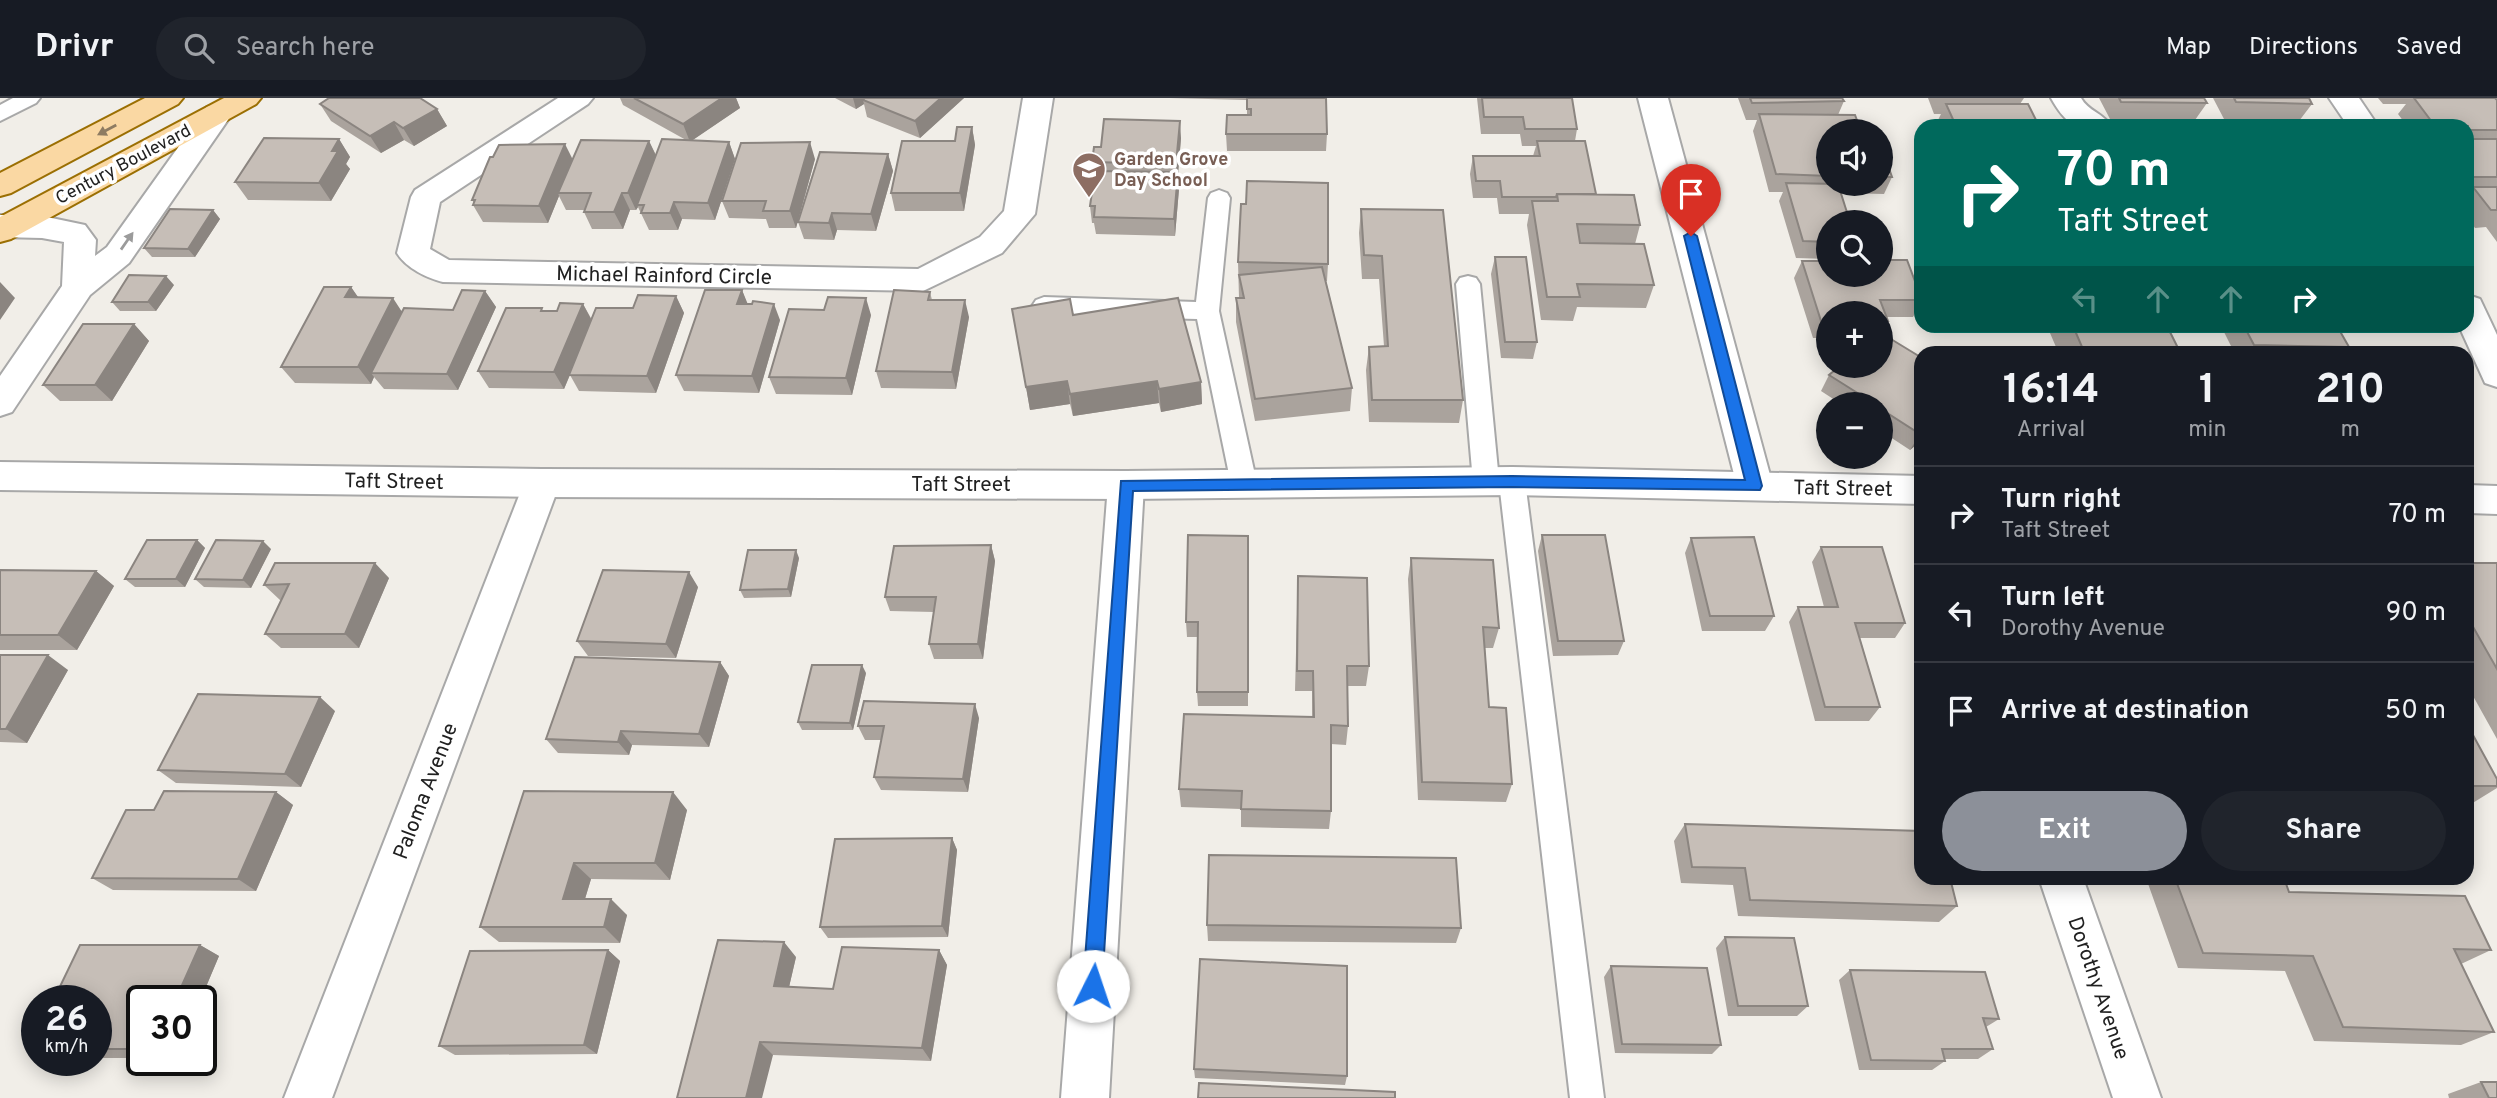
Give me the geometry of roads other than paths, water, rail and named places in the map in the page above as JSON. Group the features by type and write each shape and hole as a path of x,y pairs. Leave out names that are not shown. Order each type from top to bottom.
{"main road":[{"name":"Century Boulevard","path":"0,186 167,98"},
{"name":"Century Boulevard","path":"2,228 246,98"}],"street":[{"path":"523,98 565,106"},
{"name":"Michael Rainford Circle","path":"565,106 426,197 413,253 443,271 923,280 991,245 1019,214 1038,98"},
{"path":"1653,98 1755,486"},
{"path":"2066,98 2075,114 2084,119"},
{"path":"2344,98 2358,119"},
{"path":"0,403 78,287 118,254 217,114"},
{"path":"2,228 42,227 74,233 80,240 78,287"},
{"path":"2474,321 2497,374"},
{"name":"Taft Street","path":"0,476 542,483 1126,485 1499,482 1914,490"},
{"name":"Paloma Avenue","path":"308,1098 542,483"},
{"path":"1085,1098 1126,485"},
{"name":"Dorothy Avenue","path":"2063,885 2137,1098"}],"lane":[{"path":"0,114 29,98"},
{"path":"1219,198 1207,311 1244,484"},
{"path":"1468,284 1587,1098"},
{"path":"1044,306 1207,311"}],"place":[{"name":"Garden Grove Day School","path":"1089,199"}]}
